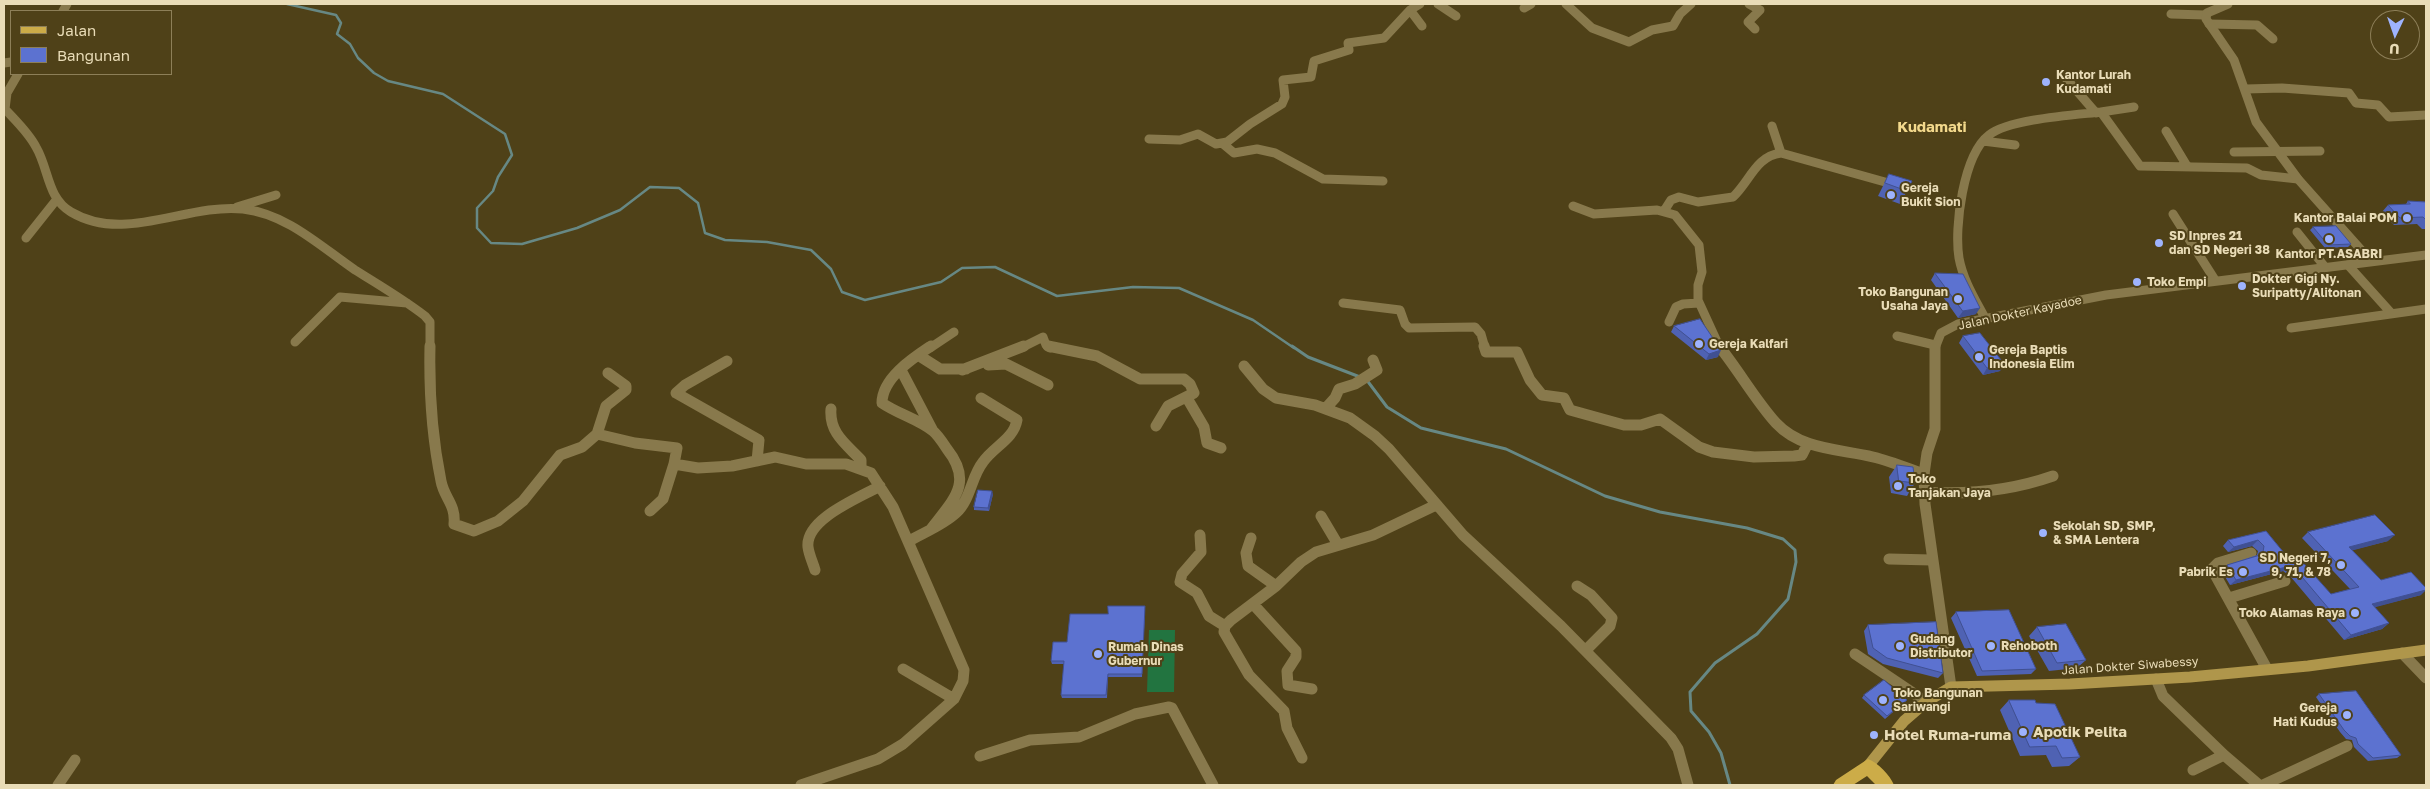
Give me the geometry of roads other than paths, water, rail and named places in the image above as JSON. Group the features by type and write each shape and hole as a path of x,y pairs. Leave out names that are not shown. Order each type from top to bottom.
{"main road":[{"name":"Jalan Dokter Siwabessy","path":"1868,766 1888,737 1925,701 1951,687 2156,679 2268,669 2426,650"},
{"path":"1841,785 1868,766 1886,785"}],"street":[{"path":"1149,139 1161,138 1172,141 1199,133 1207,135 1216,144 1222,144 1282,104 1285,97 1284,80 1311,78 1314,61 1349,50 1348,43 1365,41 1373,37 1384,38 1410,10 1420,4"},
{"path":"1438,4 1456,16"},
{"path":"1566,4 1592,28 1629,42 1652,30 1673,26 1680,14 1691,4"},
{"path":"1749,4 1760,10 1748,22 1755,29"},
{"path":"2171,14 2206,15 2228,4"},
{"path":"1410,10 1422,26"},
{"path":"2206,15 2209,24 2234,60 2246,89 2256,122 2298,179 2371,261"},
{"path":"2209,24 2257,24 2273,39"},
{"path":"2064,76 2099,113 2140,166 2247,168 2261,175 2298,179"},
{"path":"12,78 4,102 5,109 38,148 49,186 57,200 69,211 90,222 101,224 134,223 229,209 276,195"},
{"path":"2246,89 2282,88 2349,93 2356,103 2378,105 2389,117 2426,115"},
{"path":"1985,318 1966,279 1958,251 1961,205 1966,181 1974,154 1982,141 1989,134 2009,127 2134,107"},
{"path":"1772,126 1781,153"},
{"path":"2166,131 2187,166"},
{"path":"1982,141 2015,145"},
{"path":"1222,144 1234,153 1257,149 1275,153 1323,179 1383,181"},
{"path":"2234,152 2320,151"},
{"path":"1664,211 1671,200 1679,197 1698,202 1733,197 1768,154 1781,153 1885,182"},
{"path":"26,238 57,200"},
{"path":"1573,206 1594,214 1664,211 1675,215 1699,246 1702,272 1697,291 1699,303 1710,330 1719,347 1732,361 1777,424 1808,443 1831,450 1874,457 1924,474"},
{"path":"229,209 256,211 291,225 367,278 408,302 430,322 429,387 441,483 455,511 454,524 474,532 498,521 523,501 560,455 582,447 597,434 600,417 605,407 612,399 626,390 626,386 608,373"},
{"path":"2173,214 2215,280"},
{"path":"2297,232 2325,267"},
{"name":"Jalan Dokter Kayadoe","path":"1934,345 1941,333 1947,328 1985,318 2106,295 2426,255"},
{"path":"2348,265 2392,314"},
{"path":"295,342 340,298 408,302"},
{"path":"1342,303 1400,310 1405,324 1409,328 1475,327 1481,334 1486,352 1517,352 1530,380 1542,395 1564,398 1570,410 1635,426 1660,419 1698,446 1712,452 1787,458 1802,455 1808,443"},
{"path":"1668,322 1673,309 1677,306 1699,303"},
{"path":"2291,328 2426,309"},
{"path":"932,431 895,412 882,403 884,393 901,370 918,355 954,332"},
{"path":"1897,336 1934,345 1935,429 1927,453 1924,492 1951,687"},
{"path":"962,370 1043,338 1046,345 1052,348 1066,348 1097,356 1140,379 1184,379 1194,391 1193,396 1169,404 1164,408 1156,426"},
{"path":"918,355 935,369 950,372 1006,364 1048,385"},
{"path":"1325,409 1335,398 1339,389 1355,384 1377,370 1373,360"},
{"path":"727,361 685,385 676,393 759,440 757,460"},
{"path":"1244,366 1263,389 1276,398 1315,405 1356,421 1389,449 1436,505 1474,546 1586,650 1671,738 1678,749 1688,785"},
{"path":"901,370 932,431 958,463 960,478 956,496 931,529"},
{"path":"909,541 948,519 962,507 979,467 1018,425 1017,420 1013,416 982,398"},
{"path":"1187,398 1204,426 1207,443 1221,448"},
{"path":"831,409 830,424 833,430 861,460 861,468"},
{"path":"597,434 635,443 677,448 663,499 650,511"},
{"path":"674,464 698,468 732,466 774,458 806,464 837,462 861,468 871,473 880,486 909,541 964,670 963,680 954,699 916,734 878,758 801,785"},
{"path":"1924,492 1961,494 1993,492 2019,488 2053,476"},
{"path":"815,570 808,546 811,531 819,521 880,486"},
{"path":"1302,758 1287,728 1284,711 1249,675 1224,632 1225,626 1276,586 1302,561 1337,543 1359,538 1403,522 1436,505"},
{"path":"1321,516 1337,543"},
{"path":"1200,535 1201,552 1182,574 1180,582 1198,593 1202,610 1225,626"},
{"path":"1251,538 1246,553 1248,566 1276,586"},
{"path":"2251,553 2213,566 2268,669"},
{"path":"1889,559 1932,560"},
{"path":"2229,598 2285,581"},
{"path":"1577,586 1591,594 1612,618 1610,626 1586,650"},
{"path":"1253,604 1294,647 1298,654 1297,659 1286,671 1288,685 1312,689"},
{"path":"2402,653 2426,678"},
{"path":"1855,654 1925,701"},
{"path":"903,669 954,699"},
{"path":"2156,679 2163,696 2224,755 2259,785"},
{"path":"980,756 1030,740 1079,737 1135,714 1169,707 1172,708 1213,785"},
{"path":"2263,785 2347,746"},
{"path":"2193,770 2224,755"},
{"path":"58,785 75,760"}],"waterway":[{"path":"287,4 336,15 341,23 337,34 350,44 358,58 374,73 388,81 443,94 505,134 512,155 498,177 493,191 477,208 477,228 491,243 522,244 577,228 620,210 650,187 679,188 698,203 705,233 725,240 767,242 811,250 831,269 842,292 865,300 941,282 962,268 995,267 1057,296 1133,287 1179,288 1253,320 1294,348"},
{"path":"1292,346 1308,357 1360,377"},
{"path":"1366,379 1387,407 1421,428 1506,449 1605,496 1660,512 1747,528 1783,539 1795,550 1796,562 1788,599 1757,634 1715,663 1690,692 1691,711 1709,732 1721,753 1730,785"}],"place":[{"name":"Kantor Lurah Kudamati","path":"2046,82"},
{"name":"Gereja Bukit Sion","path":"1891,195"},
{"name":"Kantor Balai POM","path":"2407,218"},
{"name":"Kantor PT.ASABRI","path":"2329,239"},
{"name":"SD Inpres 21 dan SD Negeri 38","path":"2159,243"},
{"name":"Toko Empi","path":"2137,282"},
{"name":"Dokter Gigi Ny. Suripatty/Alitonan","path":"2242,286"},
{"name":"Toko Bangunan Usaha Jaya","path":"1958,299"},
{"name":"Gereja Kalfari","path":"1699,344"},
{"name":"Gereja Baptis Indonesia Elim","path":"1979,357"},
{"name":"Toko Tanjakan Jaya","path":"1898,486"},
{"name":"Sekolah SD, SMP, & SMA Lentera","path":"2043,533"},
{"name":"SD Negeri 7, 9, 71, & 78","path":"2341,565"},
{"name":"Pabrik Es","path":"2243,572"},
{"name":"Toko Alamas Raya","path":"2355,613"},
{"name":"Gudang Distributor","path":"1900,646"},
{"name":"Rehoboth","path":"1991,646"},
{"name":"Rumah Dinas Gubernur","path":"1098,654"},
{"name":"Toko Bangunan Sariwangi","path":"1883,700"},
{"name":"Gereja Hati Kudus","path":"2347,715"},
{"name":"Apotik Pelita","path":"2023,732"},
{"name":"Hotel Ruma-ruma","path":"1874,735"}],"district":[{"name":"Kudamati","path":"1932,127"}]}
